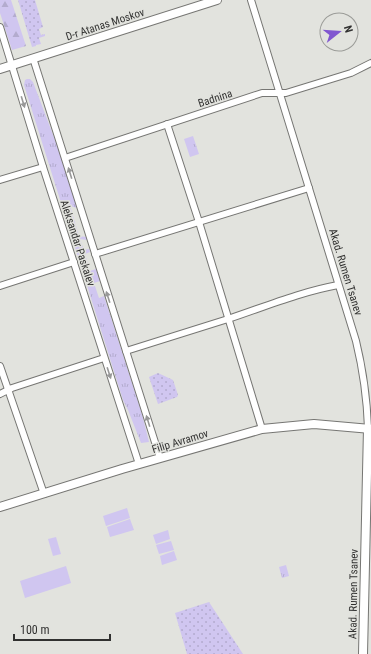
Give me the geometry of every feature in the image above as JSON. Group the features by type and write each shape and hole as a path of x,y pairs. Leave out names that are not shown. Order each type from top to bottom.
{"street":[{"name":"D-r Atanas Moskov","path":"0,69 217,0"},
{"name":"Akad. Rumen Tsanev","path":"251,0 356,342 362,370 368,388 369,428 363,654"},
{"name":"Aleksandar Paskalev","path":"0,27 43,167 139,464"},
{"name":"Aleksandar Paskalev","path":"33,58 160,458"},
{"name":"Badnina","path":"65,158 262,93 286,93 351,73 371,63"},
{"path":"167,124 229,318 262,429"},
{"path":"0,180 43,167"},
{"path":"95,254 309,188"},
{"path":"0,286 74,262"},
{"path":"126,351 281,300 321,288 338,285"},
{"path":"0,394 104,358"},
{"path":"0,366 44,494"},
{"name":"Filip Avramov","path":"0,507 139,464 262,429 302,424 369,428"}],"green space":[{"path":"0,0 11,0 26,46 12,50 0,13"},
{"path":"18,0 35,0 43,27 39,29 41,35 45,34 45,36 39,38 41,44 32,47"},
{"path":"30,79 33,82 58,148 77,208 70,206 79,236 86,237 87,240 80,239 84,250 89,249 90,252 85,254 90,271 96,269 100,281 94,283 99,298 104,296 142,414 149,442 141,443 123,400 24,85 25,80"},
{"path":"193,136 199,154 190,157 184,139"},
{"path":"158,373 173,380 178,395 177,397 158,404 149,377"},
{"path":"127,508 130,518 106,526 103,516"},
{"path":"130,519 134,530 110,537 107,527"},
{"path":"168,530 170,539 156,544 153,535"},
{"path":"56,537 61,554 53,556 48,539"},
{"path":"171,541 174,550 159,554 156,545"},
{"path":"174,551 177,560 162,565 160,556"},
{"path":"286,565 289,576 282,578 279,567"},
{"path":"66,566 71,583 25,598 20,581"},
{"path":"209,602 243,654 187,654 175,613"}]}
